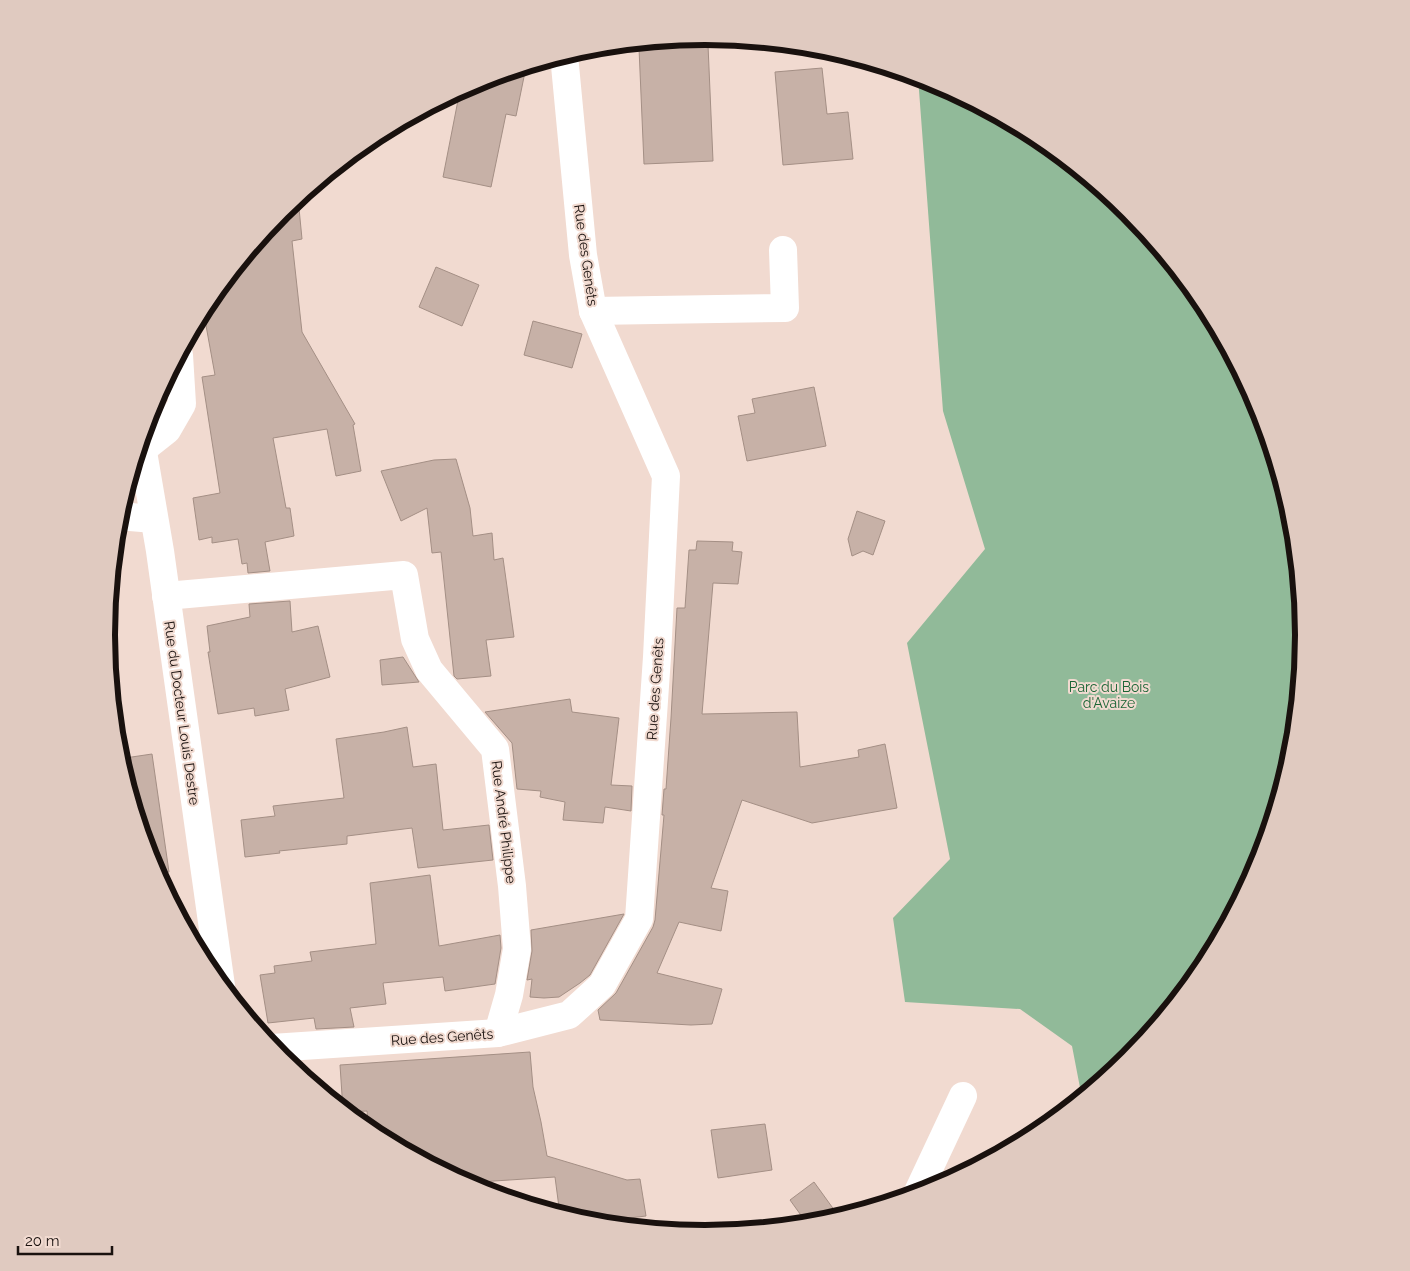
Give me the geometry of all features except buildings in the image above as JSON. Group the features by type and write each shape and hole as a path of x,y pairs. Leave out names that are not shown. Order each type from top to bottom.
{"street":[{"name":"Rue des Genêts","path":"282,1047 498,1033 569,1015 602,984 639,919 657,657 666,476 593,311 583,255 565,62"},
{"path":"593,311 785,308 783,250"},
{"path":"148,441 167,430 182,404 180,366"},
{"name":"Rue du Docteur Louis Destre","path":"144,454 166,596 219,970"},
{"path":"127,517 154,519"},
{"name":"Rue André Philippe","path":"166,596 404,575 416,639 429,670 495,749 512,886 517,949 509,995 498,1033"},
{"path":"921,1185 964,1096"}],"green space":[{"name":"Parc du Bois d'Avaize","path":"919,85 966,106 1000,124 1033,145 1094,192 1123,218 1149,246 1196,307 1235,374 1264,446 1284,520 1294,597 1296,636 1294,674 1284,751 1264,825 1235,897 1196,964 1149,1025 1123,1053 1081,1090 1072,1046 1020,1009 905,1002 893,918 950,859 907,643 985,549 943,411"}]}
